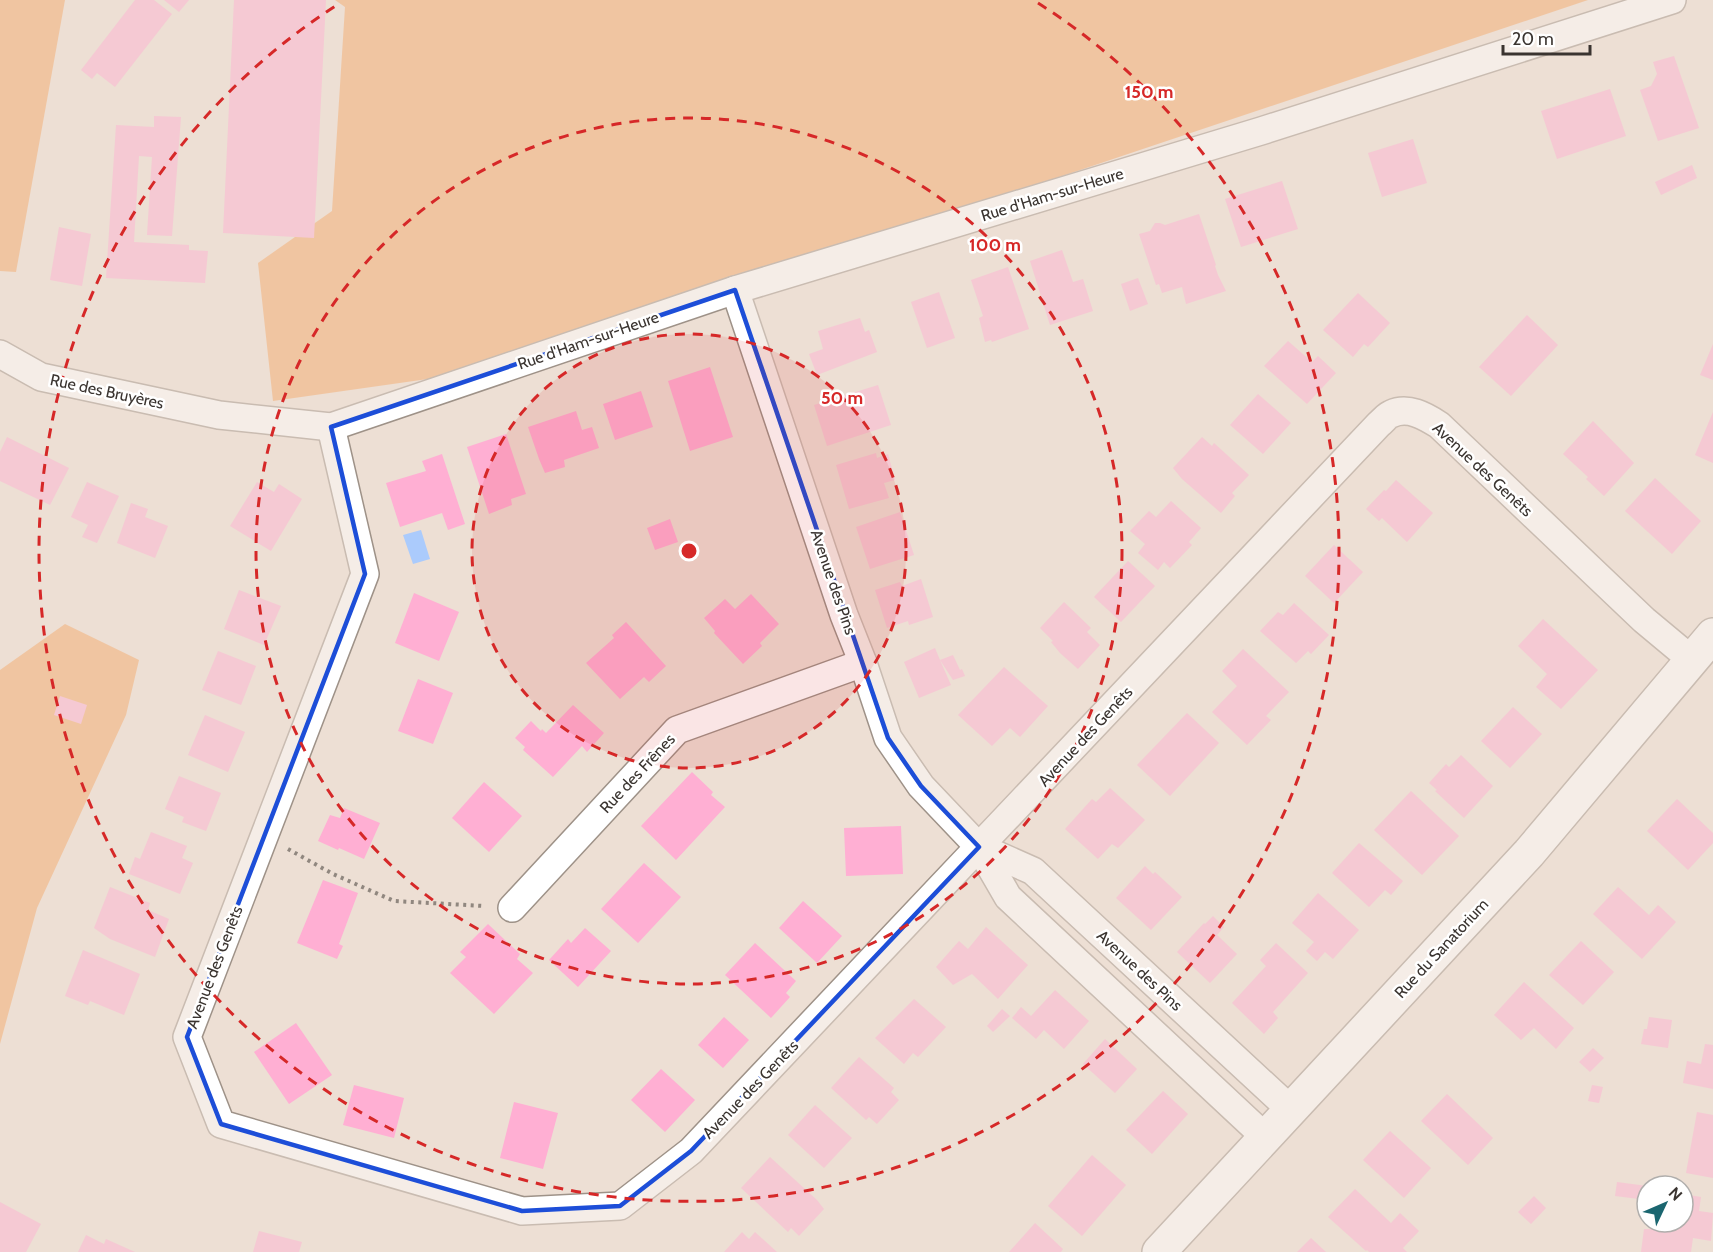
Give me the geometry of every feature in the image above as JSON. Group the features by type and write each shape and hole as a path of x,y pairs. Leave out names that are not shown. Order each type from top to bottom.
{"street":[{"name":"Rue d'Ham-sur-Heure","path":"331,427 735,290 1261,131 1672,0"},
{"name":"Avenue des Pins","path":"735,290 844,615 888,738 921,786 979,848 1008,897 1265,1137"},
{"name":"Rue des Bruyères","path":"0,354 41,377 219,415 331,427"},
{"name":"Avenue des Genêts","path":"331,427 364,574 187,1037 221,1124 522,1211 620,1206 691,1151 1379,424 1391,414 1406,411 1421,414 1438,425 1644,620 1692,660"},
{"name":"Rue du Sanatorium","path":"1159,1252 1524,858 1713,635"},
{"name":"Rue des Frênes","path":"512,908 677,730 863,663"},
{"name":"Avenue des Pins","path":"979,848 1033,871 1290,1109"}],"path":[{"path":"264,835 333,874 394,901 512,908"}],"highlighted area":[{"path":"735,290 888,738 921,786 979,847 691,1151 620,1206 522,1211 221,1124 187,1037 365,574 331,427"}],"shaded area":[{"path":"0,0 65,0 16,272 0,271"},
{"path":"335,0 1588,0 477,372 273,401 258,263 332,211 345,7"},
{"path":"65,624 139,660 126,715 37,908 0,1044 0,670"}],"water":[{"path":"421,530 430,559 413,564 403,535"}],"building":[{"path":"135,0 154,0 172,14 115,87 97,73 92,79 81,70"},
{"path":"164,0 189,0 179,12"},
{"path":"234,0 326,0 314,238 223,233"},
{"path":"1674,56 1699,128 1658,141 1640,90 1651,86 1657,74 1653,62"},
{"path":"1610,89 1626,136 1557,159 1541,111"},
{"path":"154,116 181,117 172,236 147,235 152,157 139,156 134,242 189,245 189,250 208,251 205,283 106,278 116,125 154,127"},
{"path":"1413,139 1427,183 1382,197 1368,153"},
{"path":"1692,165 1697,178 1661,195 1655,182"},
{"path":"1282,181 1298,229 1241,247 1225,199"},
{"path":"1199,214 1218,275 1226,291 1186,304 1182,287 1162,293 1159,284 1156,285 1139,234 1150,231 1155,223 1165,225"},
{"path":"59,227 91,234 82,286 50,280"},
{"path":"1062,250 1073,282 1083,279 1093,311 1050,325 1030,261"},
{"path":"1008,267 1029,329 992,342 991,340 985,342 979,318 983,316 971,280"},
{"path":"1138,278 1148,304 1130,311 1121,284"},
{"path":"939,292 955,338 927,348 911,302"},
{"path":"1358,293 1390,323 1368,347 1364,344 1353,357 1323,330"},
{"path":"1527,315 1558,345 1511,396 1479,367"},
{"path":"860,318 865,332 869,330 877,352 817,375 809,354 823,349 818,331"},
{"path":"1288,341 1312,362 1318,356 1336,373 1307,404 1264,366"},
{"path":"1713,344 1713,380 1700,375"},
{"path":"710,367 733,437 690,451 668,381"},
{"path":"878,385 891,425 827,446 814,405"},
{"path":"641,391 653,427 615,440 603,404"},
{"path":"1258,394 1291,423 1263,454 1230,425"},
{"path":"576,411 582,430 592,427 599,448 564,460 565,467 545,473 528,427"},
{"path":"1713,412 1713,463 1695,455"},
{"path":"1593,421 1634,463 1604,496 1586,479 1588,477 1563,454"},
{"path":"506,434 526,494 511,499 512,505 489,514 467,447"},
{"path":"7,437 69,468 50,505 0,481 0,452"},
{"path":"1202,437 1212,446 1214,443 1249,475 1232,493 1235,496 1221,513 1182,479 1173,468"},
{"path":"876,453 877,458 888,454 895,480 884,483 889,498 849,509 836,465"},
{"path":"442,454 465,524 448,530 442,513 400,527 386,483 426,471 422,461"},
{"path":"1655,478 1701,521 1672,554 1625,511"},
{"path":"1396,480 1433,513 1407,542 1382,518 1379,521 1366,509"},
{"path":"87,482 119,496 97,543 82,537 88,525 71,517"},
{"path":"257,482 274,492 279,484 302,499 271,551 230,526"},
{"path":"1171,501 1201,528 1189,542 1192,545 1170,568 1164,562 1158,570 1138,553 1145,544 1130,531 1149,511 1156,517"},
{"path":"131,503 148,509 145,517 168,526 155,558 117,543"},
{"path":"900,512 914,555 870,569 856,527"},
{"path":"670,519 678,542 655,550 647,528"},
{"path":"1334,545 1363,572 1334,603 1305,576"},
{"path":"1128,561 1155,586 1121,622 1094,597"},
{"path":"921,579 933,617 909,625 908,621 887,628 875,590 900,582 902,586"},
{"path":"239,590 281,606 264,645 224,629"},
{"path":"414,593 459,612 439,661 395,643"},
{"path":"751,594 779,624 760,643 762,646 743,664 714,633 715,631 704,618 725,599 735,609"},
{"path":"1064,602 1091,628 1087,632 1100,645 1078,669 1060,653 1051,642 1053,641 1040,628"},
{"path":"1294,603 1329,635 1311,654 1308,651 1296,663 1260,631 1278,612 1283,615"},
{"path":"1543,619 1598,670 1561,709 1536,687 1547,674 1518,646"},
{"path":"626,622 666,666 649,682 644,677 620,699 586,663 614,638 612,635"},
{"path":"935,648 951,685 919,698 904,662"},
{"path":"1243,649 1289,692 1266,716 1271,720 1247,745 1212,712 1237,686 1222,671"},
{"path":"218,651 256,666 241,705 202,690"},
{"path":"953,655 965,676 953,680 940,660"},
{"path":"1004,667 1048,706 1020,737 1010,728 992,746 958,715"},
{"path":"418,679 453,693 433,744 398,731"},
{"path":"60,696 87,705 81,724 54,715"},
{"path":"573,705 604,733 587,752 582,746 553,777 523,750 525,747 515,738 531,721 546,733"},
{"path":"1513,707 1542,734 1510,768 1481,741"},
{"path":"1187,713 1219,743 1170,796 1137,765"},
{"path":"205,715 245,732 228,772 188,755"},
{"path":"1461,755 1493,786 1464,818 1429,783 1446,764 1449,767"},
{"path":"692,772 713,792 711,795 725,807 676,860 641,826"},
{"path":"179,776 221,793 206,831 182,822 184,817 165,809"},
{"path":"484,782 522,816 489,852 452,818"},
{"path":"1110,788 1145,820 1118,848 1112,844 1098,859 1065,829 1092,799 1096,802"},
{"path":"1411,791 1459,836 1422,875 1374,830"},
{"path":"1677,799 1713,833 1713,843 1688,870 1647,831"},
{"path":"344,808 380,823 364,859 318,841 330,815 340,818"},
{"path":"901,826 903,874 846,876 844,828"},
{"path":"151,832 187,846 182,858 193,863 180,894 129,874 135,857 140,859"},
{"path":"1359,843 1403,881 1391,895 1385,890 1369,907 1332,873"},
{"path":"644,863 681,897 638,943 601,909"},
{"path":"1145,866 1153,874 1155,872 1182,897 1151,930 1116,898"},
{"path":"323,880 358,893 339,944 343,946 337,959 297,943"},
{"path":"110,887 150,903 148,910 169,919 155,957 110,939 94,928"},
{"path":"1618,887 1649,915 1658,905 1676,922 1642,959 1593,914"},
{"path":"1318,893 1359,930 1333,959 1325,952 1317,961 1306,951 1314,942 1292,923"},
{"path":"803,901 842,936 817,963 779,928"},
{"path":"1213,916 1224,927 1217,935 1237,954 1210,983 1177,952"},
{"path":"488,924 520,954 517,959 533,973 494,1014 450,973 466,957 460,952"},
{"path":"986,927 1028,965 998,999 972,974 953,985 936,967 959,941 968,949"},
{"path":"585,928 611,951 578,987 549,960 568,939 571,943"},
{"path":"1581,941 1614,972 1583,1005 1549,975"},
{"path":"755,943 796,981 786,993 790,997 771,1018 725,975"},
{"path":"1276,943 1308,973 1273,1012 1278,1018 1264,1034 1232,1003 1266,966 1260,960"},
{"path":"83,950 140,974 124,1015 90,1001 88,1005 65,996"},
{"path":"1524,982 1574,1028 1556,1049 1534,1028 1521,1040 1494,1015"},
{"path":"1055,990 1089,1021 1064,1049 1044,1030 1036,1039 1012,1018 1021,1007 1031,1016"},
{"path":"914,999 946,1027 918,1057 913,1053 904,1064 875,1038"},
{"path":"1002,1009 1010,1016 993,1032 987,1026"},
{"path":"724,1017 749,1040 723,1068 698,1045"},
{"path":"1649,1017 1672,1020 1668,1048 1641,1044"},
{"path":"296,1023 332,1075 289,1104 254,1052"},
{"path":"1105,1039 1137,1069 1115,1093 1083,1064"},
{"path":"1705,1044 1713,1045 1713,1089 1683,1083 1687,1061 1701,1064"},
{"path":"1593,1048 1604,1058 1590,1072 1579,1062"},
{"path":"859,1057 894,1088 891,1092 899,1100 877,1124 869,1117 866,1120 831,1088"},
{"path":"661,1069 695,1100 665,1132 631,1100"},
{"path":"354,1085 404,1098 394,1138 343,1125"},
{"path":"1592,1085 1603,1087 1599,1103 1588,1101"},
{"path":"1163,1091 1188,1114 1152,1154 1126,1130"},
{"path":"1447,1094 1493,1138 1468,1165 1421,1121"},
{"path":"514,1102 558,1113 543,1169 500,1158"},
{"path":"815,1105 852,1138 824,1168 788,1135"},
{"path":"1697,1112 1713,1115 1713,1178 1686,1173"},
{"path":"1390,1131 1431,1168 1404,1198 1363,1160"},
{"path":"1092,1155 1126,1185 1082,1236 1048,1206"},
{"path":"770,1157 824,1209 799,1236 791,1228 788,1232 741,1188"},
{"path":"1617,1182 1635,1184 1635,1198 1615,1196"},
{"path":"1355,1189 1391,1223 1400,1213 1419,1231 1403,1248 1407,1252 1366,1251 1328,1217"},
{"path":"1534,1196 1546,1208 1531,1224 1518,1212"},
{"path":"1695,1196 1701,1197 1699,1211 1713,1213 1711,1241 1693,1238 1691,1252 1641,1252 1643,1234 1695,1234"},
{"path":"0,1202 41,1224 26,1252 0,1252"},
{"path":"1035,1223 1063,1249 1061,1252 1009,1252"},
{"path":"259,1231 302,1242 299,1252 253,1252"},
{"path":"742,1232 749,1239 755,1232 777,1252 724,1252"},
{"path":"86,1235 104,1244 106,1239 135,1252 78,1252"},
{"path":"1311,1238 1326,1252 1297,1252"}]}
